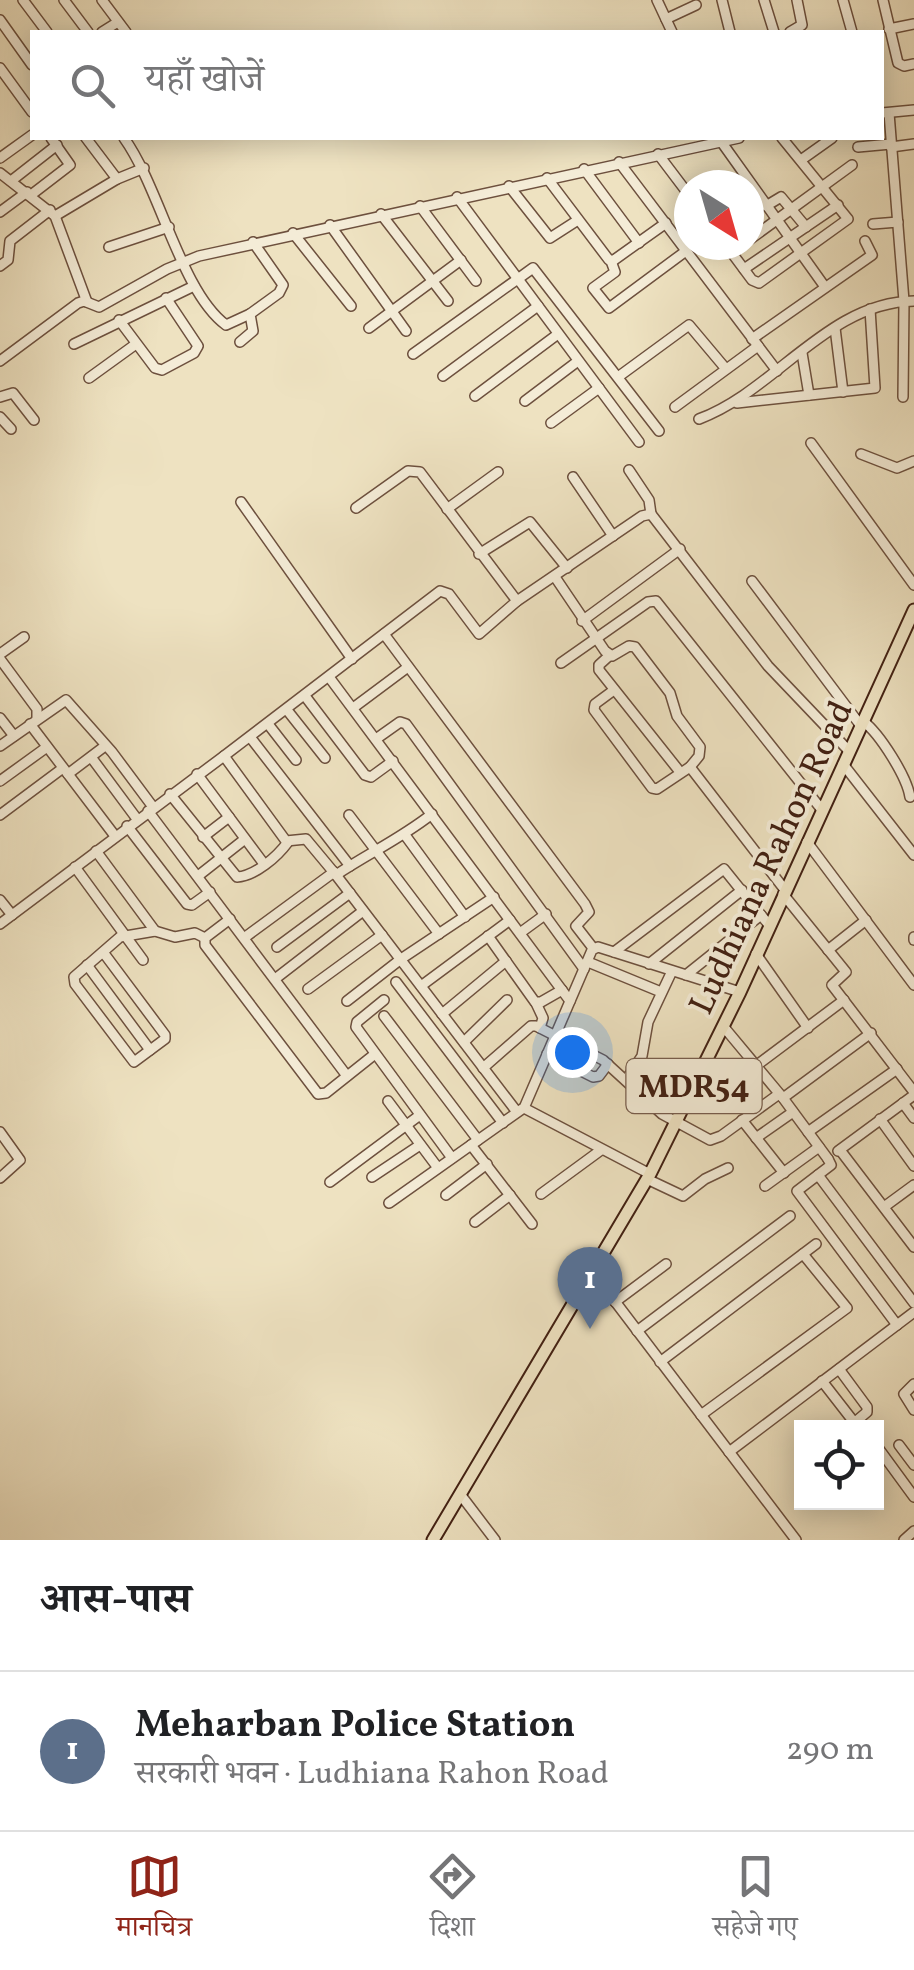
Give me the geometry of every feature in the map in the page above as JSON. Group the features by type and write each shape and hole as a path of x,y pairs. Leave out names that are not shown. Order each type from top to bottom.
{"main road":[{"name":"Ludhiana Rahon Road","path":"436,1539 676,1124 740,992 765,920 784,892 914,610"}],"street":[{"path":"23,0 46,30"},
{"path":"64,0 86,30"},
{"path":"102,0 124,30"},
{"path":"657,0 671,30"},
{"path":"722,0 730,30"},
{"path":"764,0 773,30"},
{"path":"793,30 802,25 797,0"},
{"path":"843,0 851,30"},
{"path":"882,0 898,63 914,64"},
{"path":"666,20 696,5"},
{"path":"0,20 4,34 30,63"},
{"path":"105,30 118,22"},
{"path":"890,29 914,24"},
{"path":"0,68 30,109"},
{"path":"903,397 909,302 885,113 914,110"},
{"path":"0,158 30,136"},
{"path":"88,140 118,179"},
{"path":"125,140 144,168 194,286 226,326 250,314 279,293 283,285 253,242"},
{"path":"0,360 71,307 110,303 184,261 292,233 716,140"},
{"path":"721,140 825,287"},
{"path":"737,260 759,283 846,222 848,216 784,140"},
{"path":"801,160 829,140"},
{"path":"0,212 29,194 70,165 54,141 4,179 29,194 53,213 101,329"},
{"path":"858,147 914,144"},
{"path":"658,154 674,175"},
{"path":"619,162 674,234"},
{"path":"764,229 852,165"},
{"path":"0,266 8,260 10,242 53,213 144,168"},
{"path":"584,170 639,243"},
{"path":"548,178 611,261 615,272 593,288 609,308 674,259"},
{"path":"509,186 550,238 578,220"},
{"path":"457,197 639,442"},
{"path":"766,206 781,197 806,227"},
{"path":"744,269 838,205"},
{"path":"420,206 476,281"},
{"path":"380,214 448,301"},
{"path":"873,224 898,222"},
{"path":"611,261 666,223"},
{"path":"330,225 406,331"},
{"path":"109,248 169,226"},
{"path":"292,233 351,306"},
{"path":"675,408 825,287 872,256 865,242"},
{"path":"368,328 461,260"},
{"path":"694,260 777,371"},
{"path":"412,354 530,268 536,269 659,431"},
{"path":"74,344 194,286"},
{"path":"119,320 158,370 198,349 166,298"},
{"path":"699,419 732,404 835,328 870,309 909,302"},
{"path":"442,376 538,306"},
{"path":"732,404 872,389 876,386 870,309"},
{"path":"240,342 253,330 250,314"},
{"path":"618,377 689,325 726,370"},
{"path":"835,328 843,392"},
{"path":"475,396 558,334"},
{"path":"90,378 136,344"},
{"path":"802,353 809,394"},
{"path":"525,401 578,361"},
{"path":"551,423 599,388"},
{"path":"0,397 10,391 14,393 34,420"},
{"path":"0,417 11,429"},
{"path":"811,443 914,585"},
{"path":"861,454 897,468 914,461"},
{"path":"356,508 415,470 517,602"},
{"path":"629,470 649,500 651,514 768,666 849,751"},
{"path":"448,510 498,472"},
{"path":"572,476 613,536"},
{"path":"241,502 352,659"},
{"path":"0,924 444,590 479,634 517,602 642,516 651,514"},
{"path":"479,554 530,522 567,568"},
{"path":"582,621 680,549"},
{"path":"555,577 582,621 610,655"},
{"path":"752,581 862,724 876,732 905,776 910,798"},
{"path":"561,663 648,602 660,603 822,810"},
{"path":"384,634 585,904 589,912 576,926 593,948 740,992"},
{"path":"24,638 0,656 36,709 34,722 47,747 115,836"},
{"path":"614,690 595,704 594,710 657,790 685,770 699,756 700,747 677,716 670,693 635,647 610,655 598,668 685,770 846,972 832,985 914,1094 828,1158"},
{"path":"353,708 408,667"},
{"path":"329,677 570,1001"},
{"path":"305,696 365,774 371,776 393,762"},
{"path":"0,746 66,700 105,746 347,1076"},
{"path":"287,710 326,758"},
{"path":"0,718 14,736"},
{"path":"376,739 400,722 406,724 586,965 661,992"},
{"path":"268,724 296,760"},
{"path":"250,737 350,866"},
{"path":"0,815 105,746"},
{"path":"0,781 47,747"},
{"path":"91,756 137,819"},
{"path":"224,756 288,842"},
{"path":"843,764 914,856"},
{"path":"198,774 264,864"},
{"path":"170,794 220,859 242,878 288,842 306,839 483,1068 521,1110 682,1196 728,1168"},
{"path":"244,938 335,873 405,835 432,814"},
{"path":"349,815 439,934"},
{"path":"203,836 228,817"},
{"path":"128,826 187,904 192,905 210,892"},
{"path":"405,835 465,917"},
{"path":"198,876 246,840"},
{"path":"807,842 914,985"},
{"path":"96,851 154,932"},
{"path":"76,867 143,960"},
{"path":"614,952 722,869 728,871 765,920 686,975"},
{"path":"650,964 742,890"},
{"path":"277,947 350,893"},
{"path":"347,1001 494,897"},
{"path":"0,900 12,915"},
{"path":"275,978 364,911"},
{"path":"520,933 546,914"},
{"path":"230,919 205,938 204,945 318,1094 326,1093 375,1054"},
{"path":"421,986 510,920"},
{"path":"828,950 866,920"},
{"path":"103,952 166,1035 134,1062 74,984 74,977 86,964 125,935 154,932 174,937 195,933 205,938"},
{"path":"308,990 382,935"},
{"path":"488,936 536,1003 543,1018 540,1028"},
{"path":"389,1203 521,1110 593,948"},
{"path":"756,954 808,1028"},
{"path":"442,1014 506,961"},
{"path":"86,964 150,1050"},
{"path":"626,1080 644,1052 646,1028 672,971"},
{"path":"396,982 502,1123"},
{"path":"536,1003 562,990"},
{"path":"384,1000 355,1024 452,1158"},
{"path":"464,1042 507,1000"},
{"path":"757,1065 844,1000"},
{"path":"384,1016 532,1224"},
{"path":"483,1068 531,1026 540,1028 608,1064 676,1124 713,1140 871,1034"},
{"path":"723,1026 828,1158 831,1165 797,1191 897,1325"},
{"path":"547,1054 594,1077 608,1064"},
{"path":"808,1132 897,1069"},
{"path":"388,1101 438,1168"},
{"path":"903,1103 914,1118"},
{"path":"756,1138 794,1112"},
{"path":"330,1182 420,1114"},
{"path":"742,1120 784,1172"},
{"path":"880,1120 914,1166"},
{"path":"0,1132 20,1160 0,1178"},
{"path":"372,1178 420,1144"},
{"path":"765,1186 819,1147"},
{"path":"541,1194 601,1150"},
{"path":"840,1150 884,1207 909,1231 914,1247"},
{"path":"446,1195 487,1164"},
{"path":"729,1452 913,1312 818,1175"},
{"path":"884,1207 914,1185"},
{"path":"475,1222 510,1195"},
{"path":"637,1331 790,1216"},
{"path":"660,1362 816,1244"},
{"path":"701,1416 846,1308 803,1254"},
{"path":"615,1302 666,1264"},
{"path":"592,1271 796,1540"},
{"path":"839,1369 867,1407 860,1420"},
{"path":"822,1381 852,1420"},
{"path":"914,1384 904,1394 914,1410"},
{"path":"900,1445 914,1465"},
{"path":"884,1455 914,1498"},
{"path":"460,1494 495,1540"},
{"path":"904,1540 914,1531"}],"place":[{"name":"Meharban Police Station","path":"590,1329"}]}
